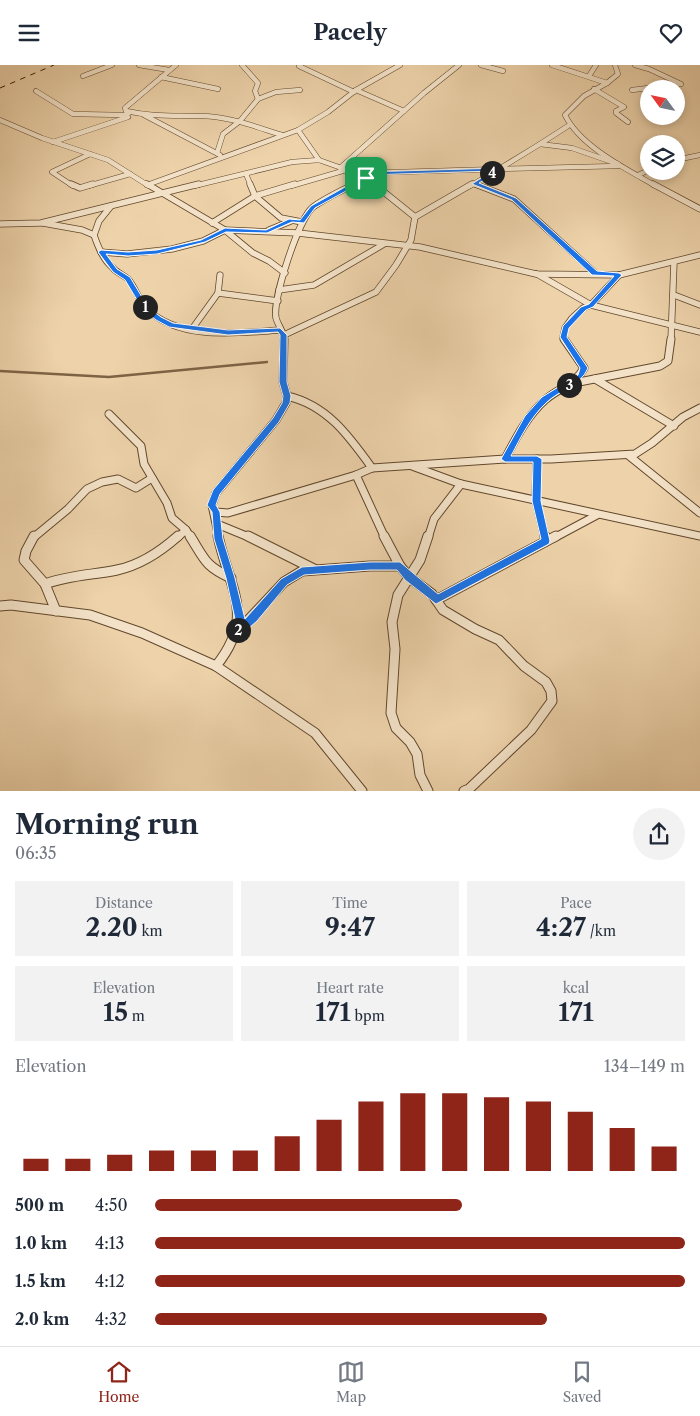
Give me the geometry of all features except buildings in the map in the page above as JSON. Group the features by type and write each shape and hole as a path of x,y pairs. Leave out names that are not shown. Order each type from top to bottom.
{"street":[{"path":"83,76 112,65"},
{"path":"139,65 169,71"},
{"path":"129,113 125,108 176,65"},
{"path":"242,65 245,70 252,73 258,83 256,91 258,99"},
{"path":"147,185 298,130 328,112 355,91 400,65"},
{"path":"340,168 459,65"},
{"path":"481,65 503,71"},
{"path":"552,65 608,83"},
{"path":"589,76 596,65"},
{"path":"615,65 618,74 608,83 584,96 565,115 568,126 619,165"},
{"path":"632,90 681,84 649,69 635,65"},
{"path":"299,66 404,111"},
{"path":"161,77 218,89"},
{"path":"217,153 223,134 240,121 258,99 276,92 300,89"},
{"path":"594,89 624,107 624,109 616,111 616,113 628,122"},
{"path":"36,91 74,114 124,115 129,113 181,117 203,116 240,121 282,135"},
{"path":"53,142 138,114"},
{"path":"143,115 223,157"},
{"path":"0,120 53,142 108,160 225,230 253,253 270,261 284,273"},
{"path":"111,206 99,221 94,235 108,263 128,278 145,308 151,313 171,325 192,329 244,333 282,333 376,292 396,265 411,240 416,217 568,126"},
{"path":"298,130 320,160"},
{"path":"540,144 572,148 619,165 700,209"},
{"path":"90,154 52,173 72,186 80,187 130,174"},
{"path":"685,158 700,155"},
{"path":"41,223 292,162 320,160 365,175 619,165"},
{"path":"212,223 255,196 347,170"},
{"path":"246,174 255,196 280,218 288,233"},
{"path":"365,175 416,217"},
{"path":"216,666 229,650 238,631 240,619 231,578 219,539 216,512 212,505 216,493 276,420 286,403 287,396 283,382 282,333 276,318 279,290 302,222 313,207 365,175"},
{"path":"474,184 514,199 595,273"},
{"path":"280,218 302,222"},
{"path":"267,231 292,220"},
{"path":"0,224 41,223 82,230 94,235"},
{"path":"101,252 128,254 172,249 203,241 225,230 298,233 436,251 536,274 595,273 619,275 700,255"},
{"path":"279,290 314,285 385,244"},
{"path":"108,263 128,254"},
{"path":"571,384 660,366 668,361 672,350 674,262"},
{"path":"536,274 591,305 700,332"},
{"path":"192,329 218,293 220,275"},
{"path":"505,459 528,418 544,399 571,384 581,376 584,368 564,337 566,328 583,308 591,305 619,275"},
{"path":"218,293 278,301"},
{"path":"674,295 700,305"},
{"path":"596,379 674,426"},
{"path":"287,396 309,401 333,420 372,468"},
{"path":"216,512 228,513 356,475 372,468 505,459 628,455 647,449 684,415 700,409"},
{"path":"109,414 141,446 144,464 167,503 172,518 186,530 207,564 212,569 231,578"},
{"path":"628,455 700,513"},
{"path":"537,459 536,501 546,541"},
{"path":"411,465 462,485 700,536"},
{"path":"356,475 380,529 400,566 409,577 432,594 444,611 499,641 524,666 546,683 552,691 552,701 531,730 470,789 464,791"},
{"path":"56,611 45,584 24,560 28,545 39,531 59,517 81,493 92,485 117,478 136,488 152,478"},
{"path":"428,791 420,775 416,754 410,742 396,728 392,713 395,649 392,631 394,609 398,595 420,561 434,519 462,485"},
{"path":"436,600 597,515"},
{"path":"217,524 238,531 315,569"},
{"path":"45,584 64,576 127,568 155,555 186,530"},
{"path":"238,631 284,582 302,571 400,566"},
{"path":"0,606 11,605 90,615 142,633 216,666 315,733 362,791"}],"waterway":[{"path":"0,371 109,377 267,362"}],"railway":[{"path":"0,88 54,65"}],"route":[{"path":"499,169 474,184 514,199 595,273 619,275 591,305 583,308 572,318 566,328 564,337 584,368 581,376 571,384 544,399 528,418 505,459 537,459 536,501 546,541 436,600 432,594 409,577 400,566 370,566 302,571 284,582 238,631 240,619 231,578 219,539 216,512 212,505 216,493 276,420 286,403 287,396 283,382 285,362 284,335 280,330 228,333 171,325 158,319 145,308 128,278 115,270 101,252 128,254 157,252 203,241 225,230 267,231 292,220 302,222 313,207 366,178 364,173 499,169"}]}
